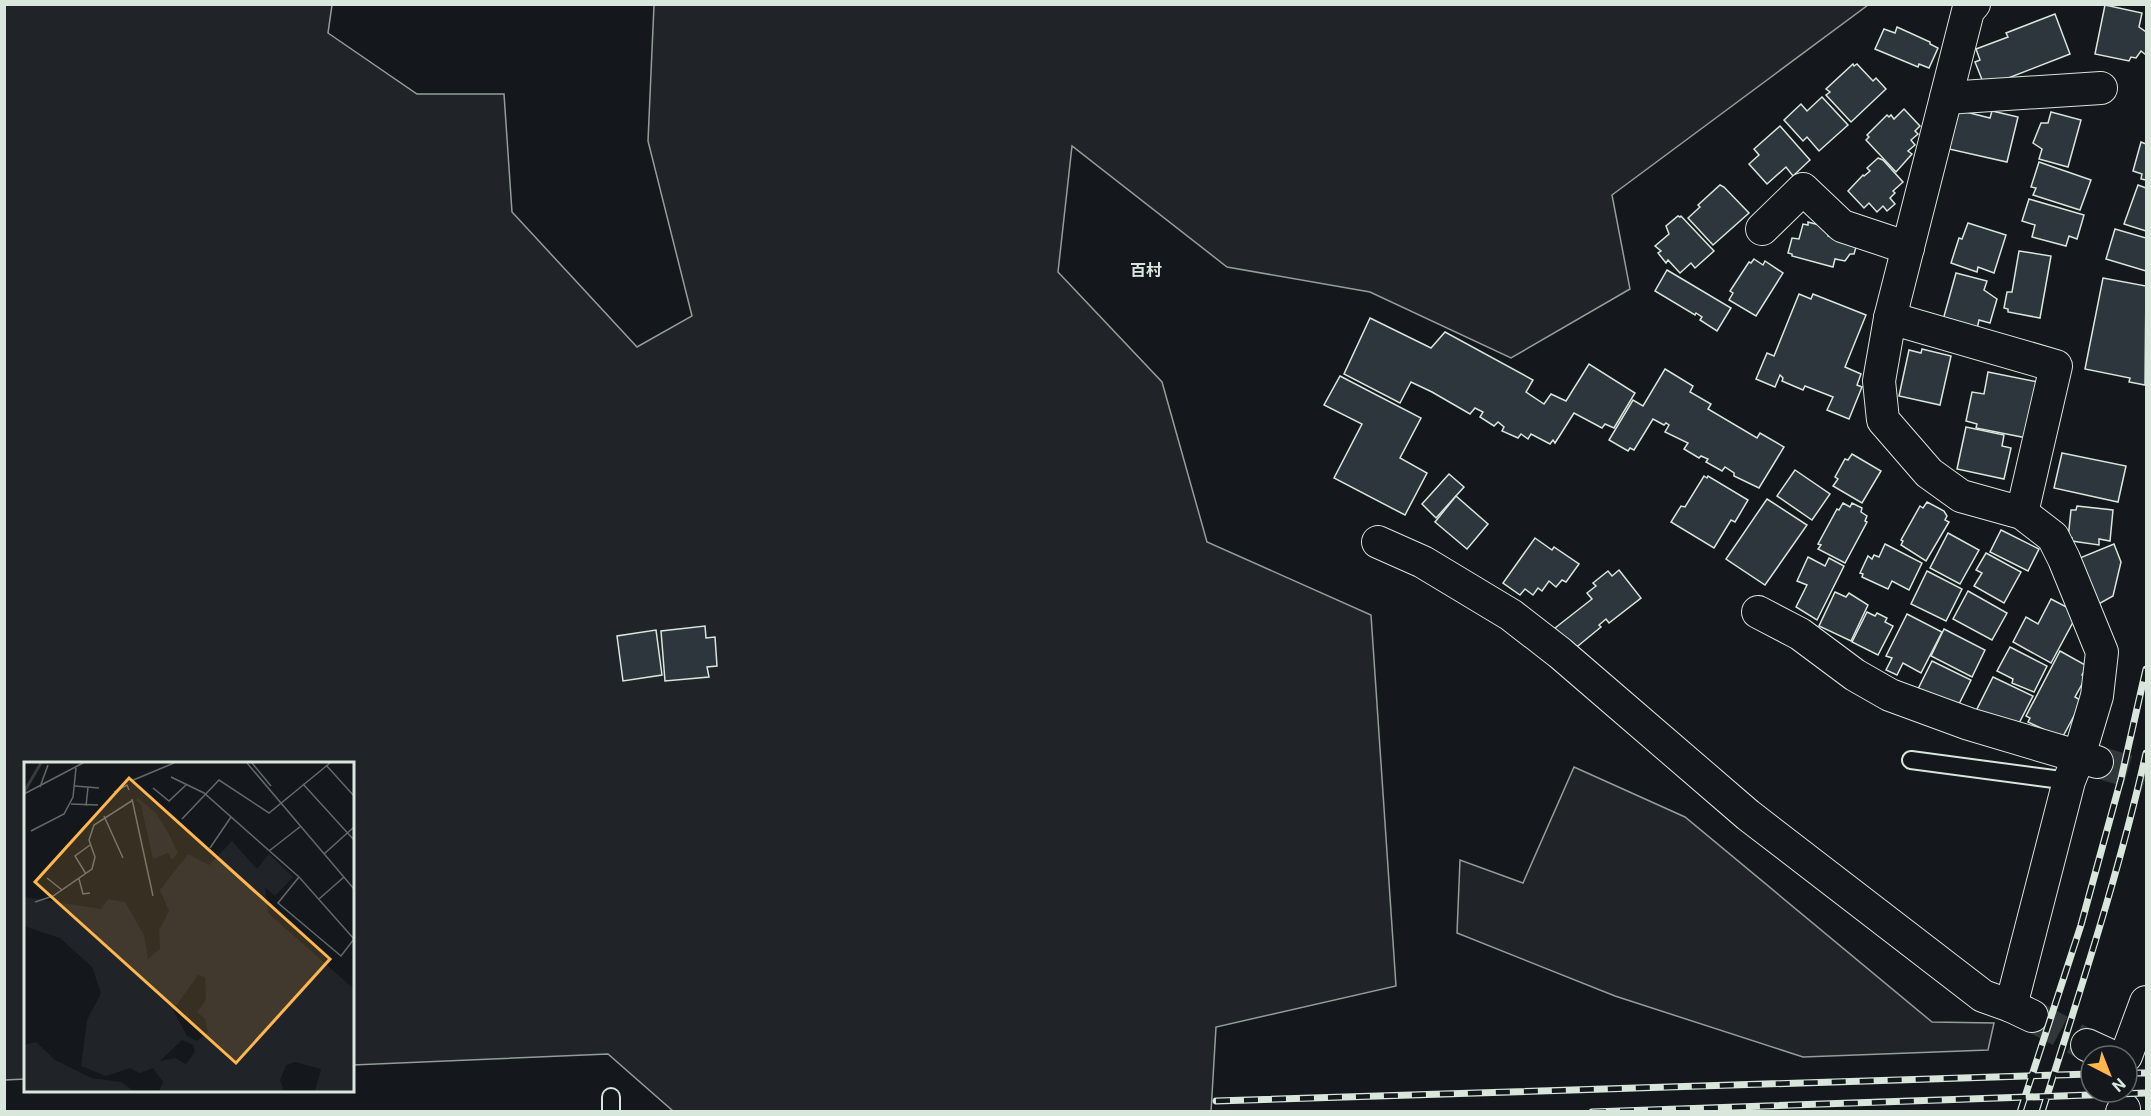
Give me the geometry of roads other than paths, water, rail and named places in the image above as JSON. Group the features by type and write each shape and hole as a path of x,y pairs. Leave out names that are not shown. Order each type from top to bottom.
{"street":[{"path":"1378,542 1422,562 1511,615 1560,653 1748,815 1983,996 2021,1011 2082,766 2097,696 2102,652 2053,537 2022,513 1960,496 1929,474 1883,420 1879,381 1890,318 1968,10 1974,4"},
{"path":"1946,98 2101,88"},
{"path":"1762,228 1803,189 1842,226 1908,248"},
{"path":"1890,318 2056,366 2022,513"},
{"path":"1758,612 1800,634 1855,675 1890,695 2082,766"},
{"path":"2130,1044 2146,1002"}],"lane":[{"path":"1911,760 2082,766"}],"tunnel":[{"path":"2097,762 2146,776"},
{"path":"2032,1016 2085,1044"}],"railway":[{"path":"2020,1112 2081,925 2121,779 2146,669"},
{"path":"2042,1112 2111,888 2146,753"},
{"path":"2139,1073 2146,1073"},
{"path":"1216,1101 2079,1074"},
{"path":"1592,1112 2146,1093"}],"district":[{"name":"百村","path":"1146,270"}]}
